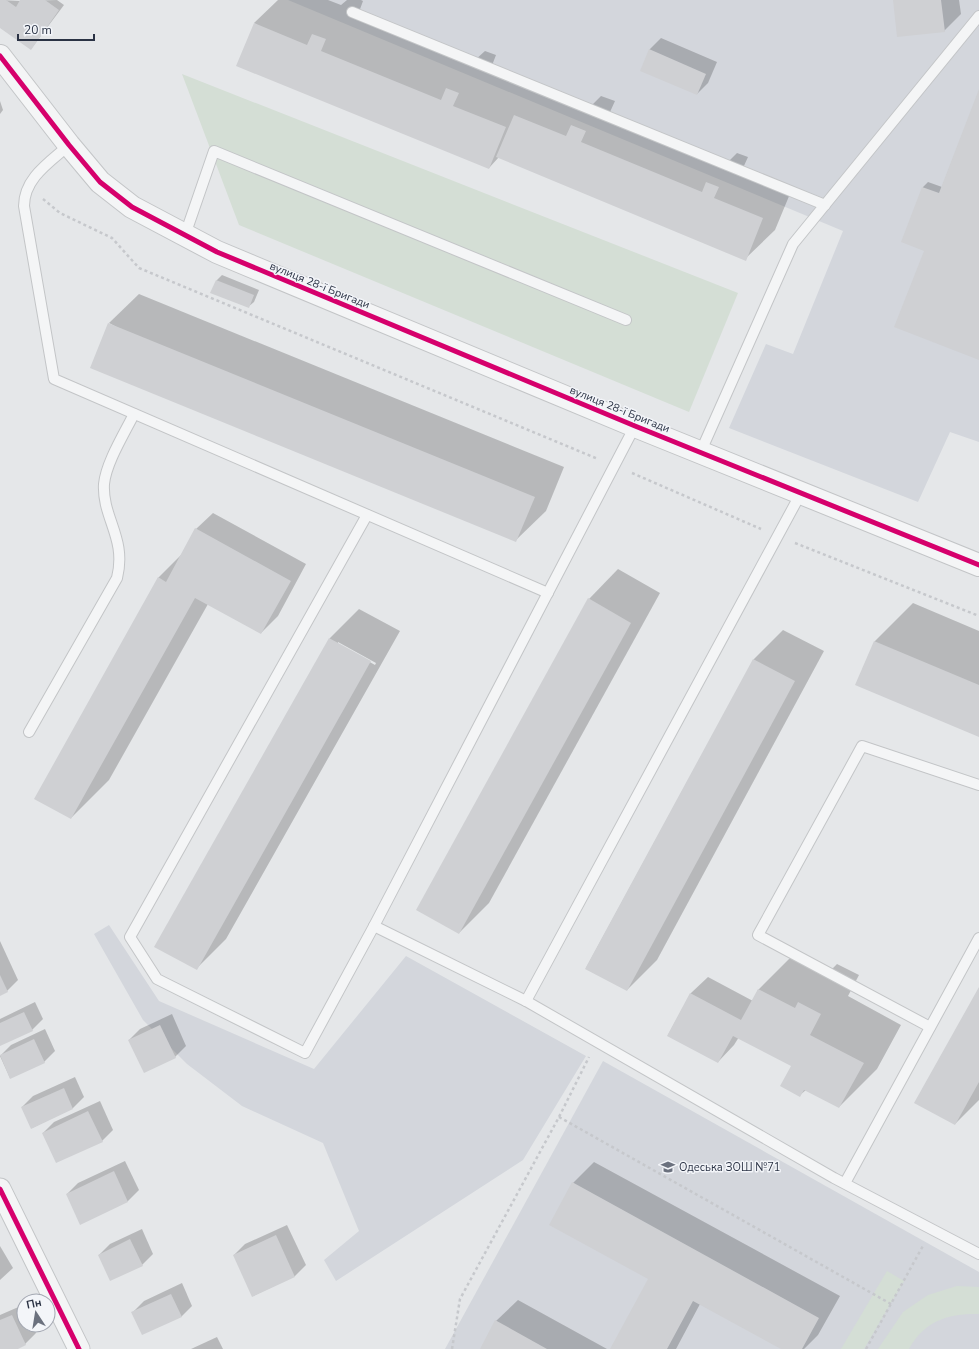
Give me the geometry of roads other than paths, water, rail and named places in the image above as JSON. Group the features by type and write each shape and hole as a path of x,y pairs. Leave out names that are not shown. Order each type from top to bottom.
{"street":[{"name":"вулиця 28-ї Бригади","path":"0,56 69,145 100,182 132,207 185,235 254,268 635,426 701,451 979,565"},
{"path":"0,1189 79,1349"}],"lane":[{"path":"352,12 825,205"},
{"path":"701,451 793,244 979,16"},
{"path":"69,145 40,171 28,185 24,196 24,206 54,379 548,593"},
{"path":"185,235 214,151 626,320"},
{"path":"29,732 117,578 120,563 119,546 105,500 105,474 134,414"},
{"path":"367,515 130,938 158,979 305,1053 374,926 635,426"},
{"path":"526,1001 801,493"},
{"path":"930,1027 758,935 862,746 979,784"},
{"path":"374,926 526,1001 845,1183 979,1254"},
{"path":"845,1183 979,938"}],"place":[{"name":"Одеська ЗОШ №71","path":"668,1167"}]}
